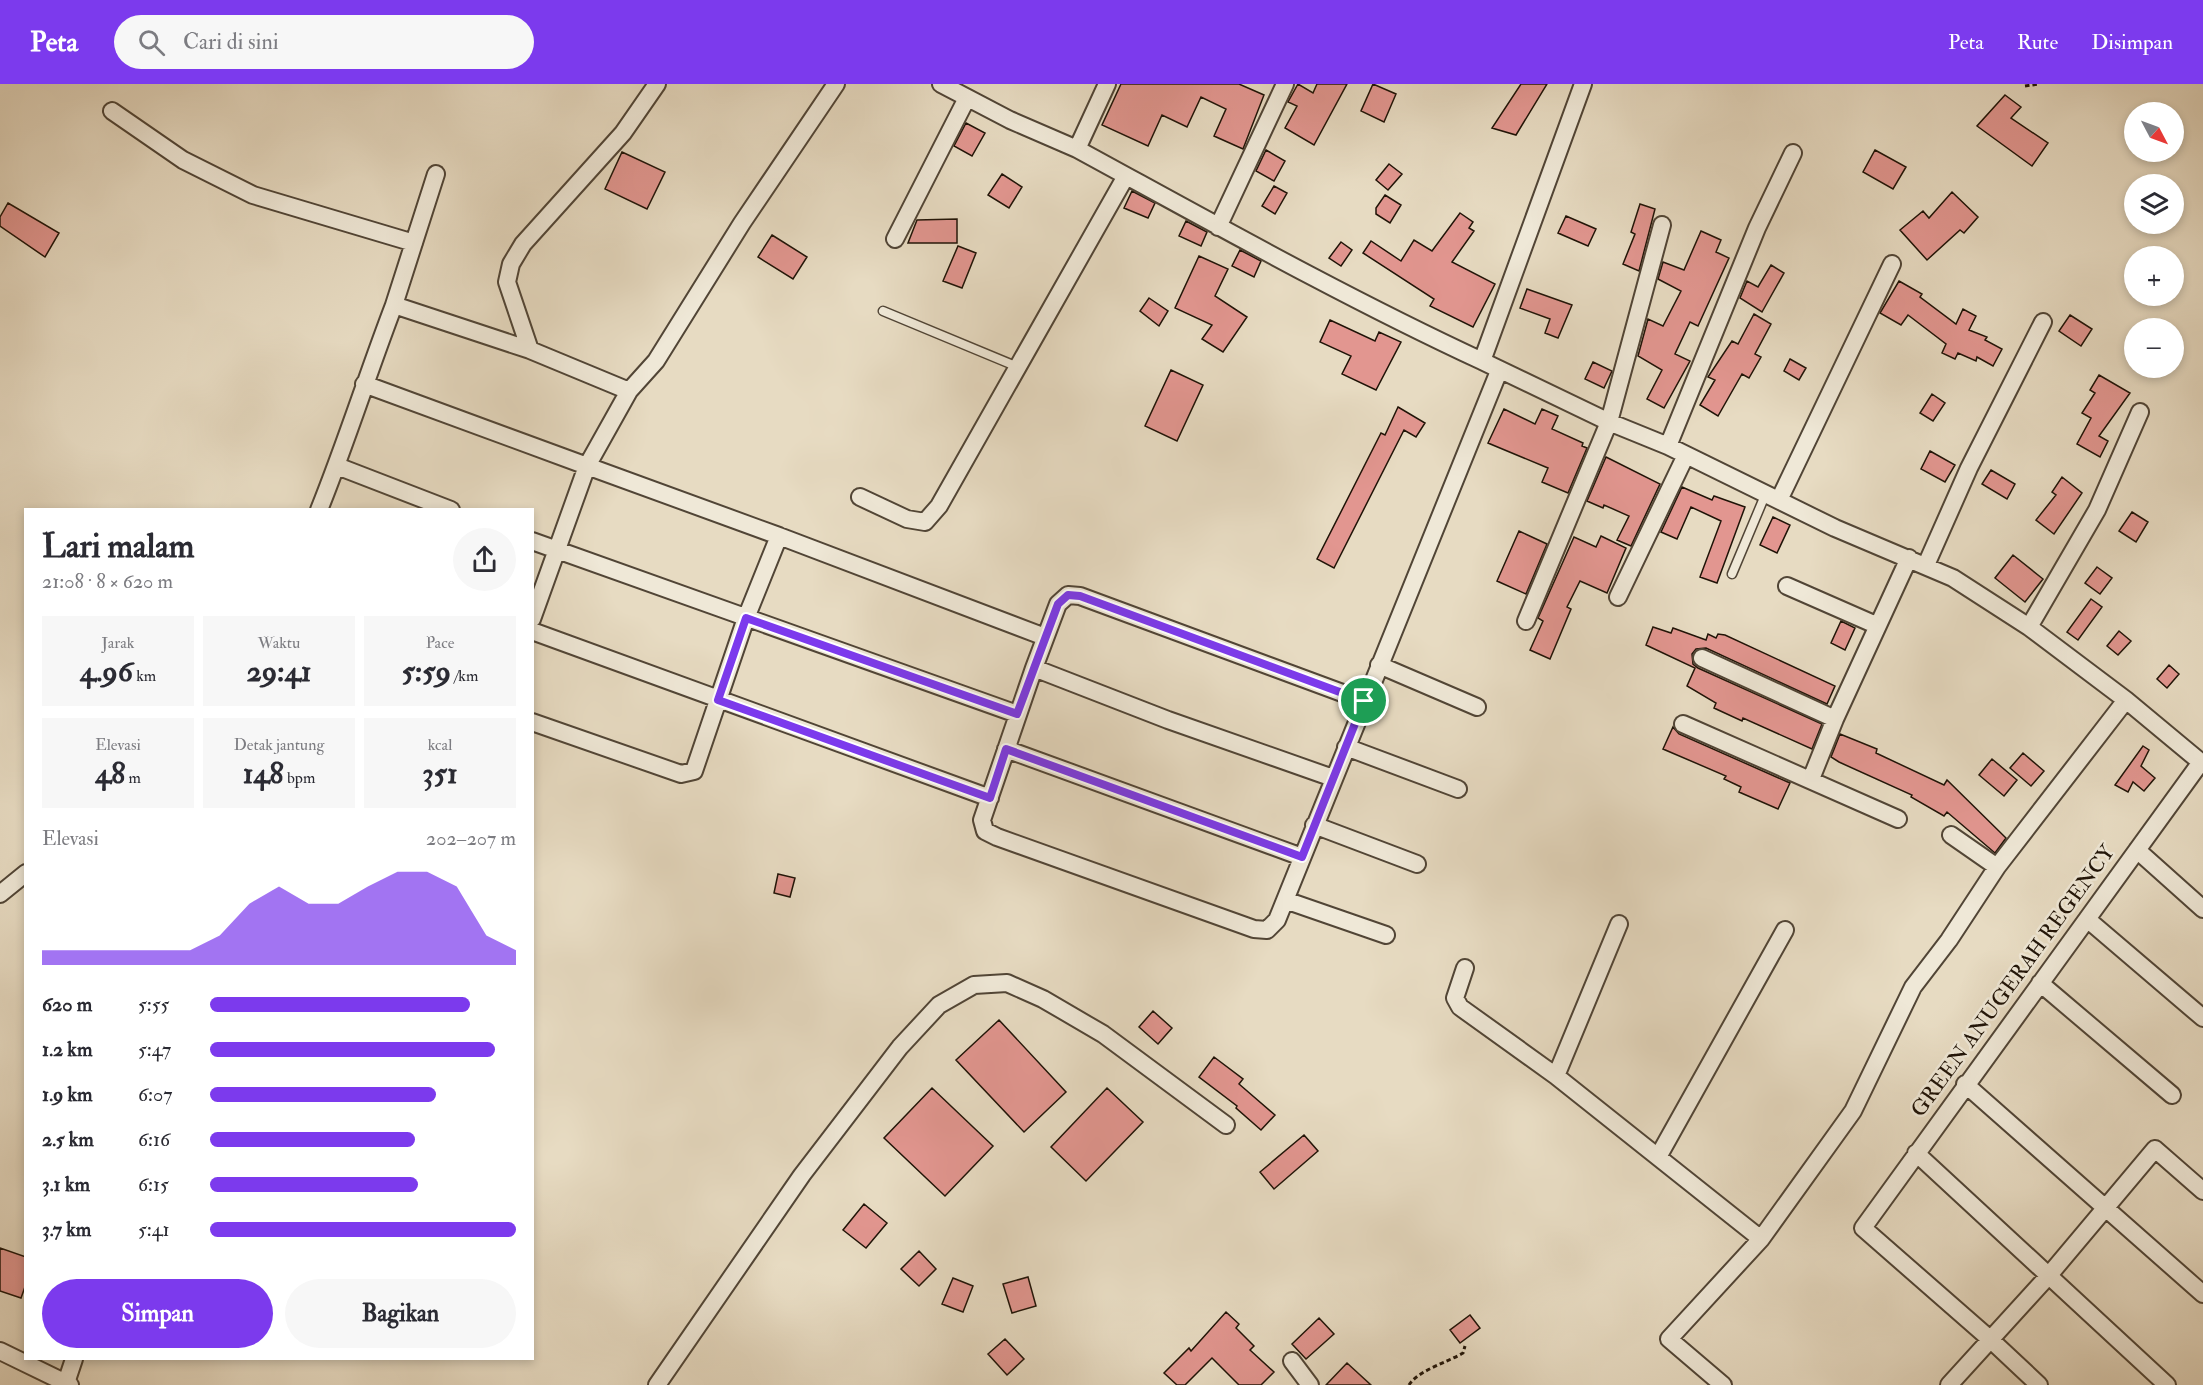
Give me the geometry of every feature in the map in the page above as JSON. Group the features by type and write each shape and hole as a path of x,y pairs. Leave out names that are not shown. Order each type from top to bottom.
{"street":[{"path":"530,350 507,282 511,264 524,244 623,133 657,84"},
{"path":"534,614 587,466 629,391 656,361 742,223 836,84"},
{"path":"941,84 1077,149 1396,321 1609,422 1668,446 1835,528 1953,578 2029,627 2126,700 2202,763"},
{"path":"1077,149 1107,84"},
{"path":"1218,227 1286,84"},
{"path":"1482,362 1583,84"},
{"path":"895,239 967,98"},
{"path":"112,111 183,160 253,195 414,243"},
{"path":"1668,446 1757,228 1793,153"},
{"path":"320,508 394,306 436,174"},
{"path":"860,497 907,519 925,522 939,506 1126,176"},
{"path":"1526,621 1609,422 1662,225"},
{"path":"1772,497 1892,264"},
{"path":"394,306 530,350 629,391"},
{"path":"1926,565 1969,468 2043,322"},
{"path":"1364,701 1080,596 1068,595 1058,604 1017,714 982,820 985,831 1254,929 1267,930 1277,920 1499,371"},
{"path":"364,384 779,536 1045,637"},
{"path":"2029,627 2097,510 2140,412"},
{"path":"1618,597 1686,455"},
{"path":"337,466 446,508"},
{"path":"534,724 681,774 694,771 746,618 779,536"},
{"path":"534,542 1017,714"},
{"path":"1811,779 1876,625 1909,558"},
{"path":"1787,586 1876,625"},
{"path":"534,632 990,798"},
{"path":"1702,658 1835,718"},
{"path":"1379,665 1477,707"},
{"path":"1034,668 1168,720 1333,778"},
{"path":"1723,1385 1670,1338 1761,1239 1853,1111 1913,987 1949,940 1997,867 2126,700"},
{"path":"1683,724 1898,819"},
{"path":"1346,747 1458,789"},
{"path":"1006,749 1302,857"},
{"name":"GREEN ANUGERAH REGENCY","path":"1991,1340 1863,1227 1965,1084 2202,763"},
{"path":"1314,825 1417,864"},
{"path":"1951,835 1997,867"},
{"path":"2137,850 2203,909"},
{"path":"0,894 24,875"},
{"path":"1285,900 1386,935"},
{"path":"2087,919 2203,1018"},
{"path":"1556,1076 1619,924"},
{"path":"1658,1157 1785,930"},
{"path":"1464,968 1455,998 1460,1007 1556,1076 1761,1239"},
{"path":"657,1385 802,1175 900,1047 939,1005 974,985 1006,983 1043,999 1103,1034 1226,1125"},
{"path":"2040,983 2172,1095"},
{"path":"1965,1084 2203,1293"},
{"path":"1949,1385 2050,1274 2155,1149 2203,1191"},
{"path":"1916,1153 2050,1274 2167,1385"},
{"path":"1991,1340 2039,1385"},
{"path":"0,1351 68,1384 74,1360"},
{"path":"1292,1361 1310,1385"}],"lane":[{"path":"883,311 1018,367"},
{"path":"1732,574 1772,497"}],"path":[{"path":"2025,86 2039,84"},
{"path":"1409,1385 1425,1371 1444,1365 1462,1353 1465,1346"}],"building":[{"path":"1121,84 1239,84 1264,95 1243,149 1214,136 1226,109 1201,97 1187,127 1162,115 1148,146 1102,125"},
{"path":"1298,84 1313,93 1317,84 1347,84 1314,145 1285,128 1297,106 1288,102"},
{"path":"1373,84 1396,94 1384,122 1361,111"},
{"path":"1521,84 1547,84 1516,135 1492,128"},
{"path":"2005,95 2021,107 2011,118 2048,143 2032,166 1977,126"},
{"path":"966,123 985,133 972,156 954,146"},
{"path":"1266,150 1285,161 1274,181 1256,171"},
{"path":"1875,150 1906,167 1893,189 1863,172"},
{"path":"622,152 665,172 647,209 605,189"},
{"path":"1389,164 1402,174 1388,190 1376,180"},
{"path":"1002,174 1022,187 1009,208 988,195"},
{"path":"1274,186 1287,193 1275,214 1262,206"},
{"path":"1132,191 1155,203 1148,218 1124,208"},
{"path":"1952,192 1978,217 1964,233 1960,230 1927,260 1900,230 1923,211 1929,218"},
{"path":"1385,195 1401,205 1390,223 1376,214 1376,208"},
{"path":"8,203 59,233 45,257 0,226 0,217"},
{"path":"1640,204 1655,209 1639,271 1623,264 1635,234 1631,232"},
{"path":"1460,213 1473,222 1469,228 1474,231 1452,262 1495,284 1473,327 1430,306 1434,299 1363,253 1371,241 1401,261 1414,240 1432,251"},
{"path":"1566,216 1596,229 1588,246 1558,233"},
{"path":"957,219 957,243 908,243 917,220"},
{"path":"1186,221 1207,232 1201,246 1179,236"},
{"path":"1701,231 1721,240 1716,252 1729,258 1698,326 1690,322 1675,354 1690,361 1664,408 1647,399 1662,370 1638,356 1648,319 1663,326 1681,291 1658,279 1663,262 1684,270"},
{"path":"772,235 807,257 793,279 758,257"},
{"path":"1341,242 1352,250 1341,266 1329,258"},
{"path":"958,246 976,253 962,288 943,281"},
{"path":"1240,250 1261,261 1254,277 1232,266"},
{"path":"1199,256 1228,269 1215,296 1247,317 1223,352 1202,339 1212,325 1175,308"},
{"path":"1771,265 1784,273 1762,312 1740,298 1747,281 1758,287"},
{"path":"1899,281 1922,294 1920,297 1956,324 1963,309 1976,316 1969,330 1987,337 1985,340 2002,349 1993,366 1977,357 1976,361 1958,353 1955,359 1942,353 1946,344 1908,315 1901,325 1880,313"},
{"path":"1527,289 1572,305 1558,338 1545,333 1550,319 1520,308"},
{"path":"1149,298 1168,311 1159,326 1140,311"},
{"path":"1754,314 1771,324 1755,354 1761,357 1749,378 1742,374 1718,416 1700,405 1715,380 1708,377 1732,341 1738,344"},
{"path":"2070,315 2092,329 2081,346 2059,331"},
{"path":"1330,320 1375,341 1379,332 1401,342 1376,390 1342,374 1351,356 1320,342"},
{"path":"1790,359 1806,368 1799,380 1784,371"},
{"path":"1593,362 1612,371 1604,388 1585,379"},
{"path":"1171,370 1203,385 1177,441 1145,426"},
{"path":"2099,375 2130,393 2099,436 2108,441 2100,457 2077,444 2091,418 2082,413 2095,393 2090,390"},
{"path":"1932,394 1945,403 1933,421 1920,413"},
{"path":"1398,407 1425,423 1416,437 1404,430 1334,568 1317,559 1381,433 1385,435"},
{"path":"1504,409 1535,424 1542,409 1558,416 1552,429 1583,443 1582,446 1587,448 1568,493 1542,482 1548,468 1488,443"},
{"path":"1930,451 1955,465 1945,482 1921,469"},
{"path":"1606,457 1660,484 1631,546 1617,540 1629,516 1604,505 1603,508 1587,501"},
{"path":"1991,470 2015,484 2007,499 1982,484"},
{"path":"2062,477 2082,493 2054,534 2036,520 2056,495 2052,492"},
{"path":"1682,487 1712,500 1714,496 1745,507 1717,583 1700,577 1721,521 1691,507 1677,539 1661,532"},
{"path":"2132,512 2148,522 2136,542 2119,531"},
{"path":"1773,517 1790,525 1777,553 1760,545"},
{"path":"1519,531 1547,544 1526,594 1497,581"},
{"path":"1601,536 1626,548 1607,593 1580,581 1567,607 1571,609 1550,659 1530,650 1543,621 1538,618 1574,537 1596,547"},
{"path":"2013,555 2043,579 2025,602 1995,578"},
{"path":"2097,567 2112,578 2100,594 2085,583"},
{"path":"2091,599 2102,607 2078,640 2067,632"},
{"path":"1841,621 1855,628 1845,650 1831,643"},
{"path":"1653,627 1671,633 1673,628 1706,640 1708,634 1716,638 1718,634 1725,635 1835,686 1827,704 1706,648 1696,649 1692,654 1693,664 1698,668 1822,724 1812,749 1743,718 1742,721 1714,708 1716,703 1687,686 1695,668 1646,645"},
{"path":"2119,631 2131,641 2118,655 2107,646"},
{"path":"2169,665 2179,674 2167,688 2157,679"},
{"path":"1673,727 1679,734 1790,783 1778,809 1739,792 1741,787 1724,779 1726,776 1663,749"},
{"path":"1840,734 1877,749 1876,753 1944,785 1947,780 2006,838 1995,853 1947,812 1944,816 1911,797 1912,795 1831,757"},
{"path":"2143,746 2149,750 2141,766 2155,778 2144,791 2133,782 2128,792 2115,785"},
{"path":"2023,753 2044,771 2031,786 2010,768"},
{"path":"1992,759 2017,780 2004,796 1979,775"},
{"path":"778,874 795,878 790,897 774,893"},
{"path":"1153,1011 1172,1028 1158,1044 1139,1027"},
{"path":"999,1020 1066,1092 1024,1132 956,1060"},
{"path":"1214,1057 1243,1079 1239,1084 1275,1115 1261,1130 1236,1108 1237,1106 1199,1077"},
{"path":"932,1088 993,1146 945,1196 884,1138"},
{"path":"1107,1088 1143,1122 1086,1181 1051,1147"},
{"path":"1304,1135 1318,1151 1274,1189 1260,1172"},
{"path":"864,1204 887,1223 866,1248 843,1230"},
{"path":"0,1248 24,1256 24,1290 21,1298 0,1291"},
{"path":"919,1251 936,1269 919,1286 901,1269"},
{"path":"1028,1277 1036,1306 1012,1313 1003,1284"},
{"path":"953,1278 973,1286 963,1312 942,1304"},
{"path":"1226,1312 1239,1324 1236,1328 1254,1346 1250,1350 1274,1372 1261,1385 1239,1385 1212,1358 1185,1385 1177,1385 1164,1373 1189,1348 1191,1351"},
{"path":"1470,1315 1480,1328 1460,1343 1450,1330"},
{"path":"1319,1318 1334,1334 1306,1359 1292,1344"},
{"path":"1005,1339 1024,1359 1007,1375 988,1354"},
{"path":"1347,1363 1371,1385 1326,1385"}],"route":[{"path":"1068,595 1080,596 1364,701 1302,857 1006,749 990,798 718,700 746,618 1017,714 1058,604 1068,595"}]}
